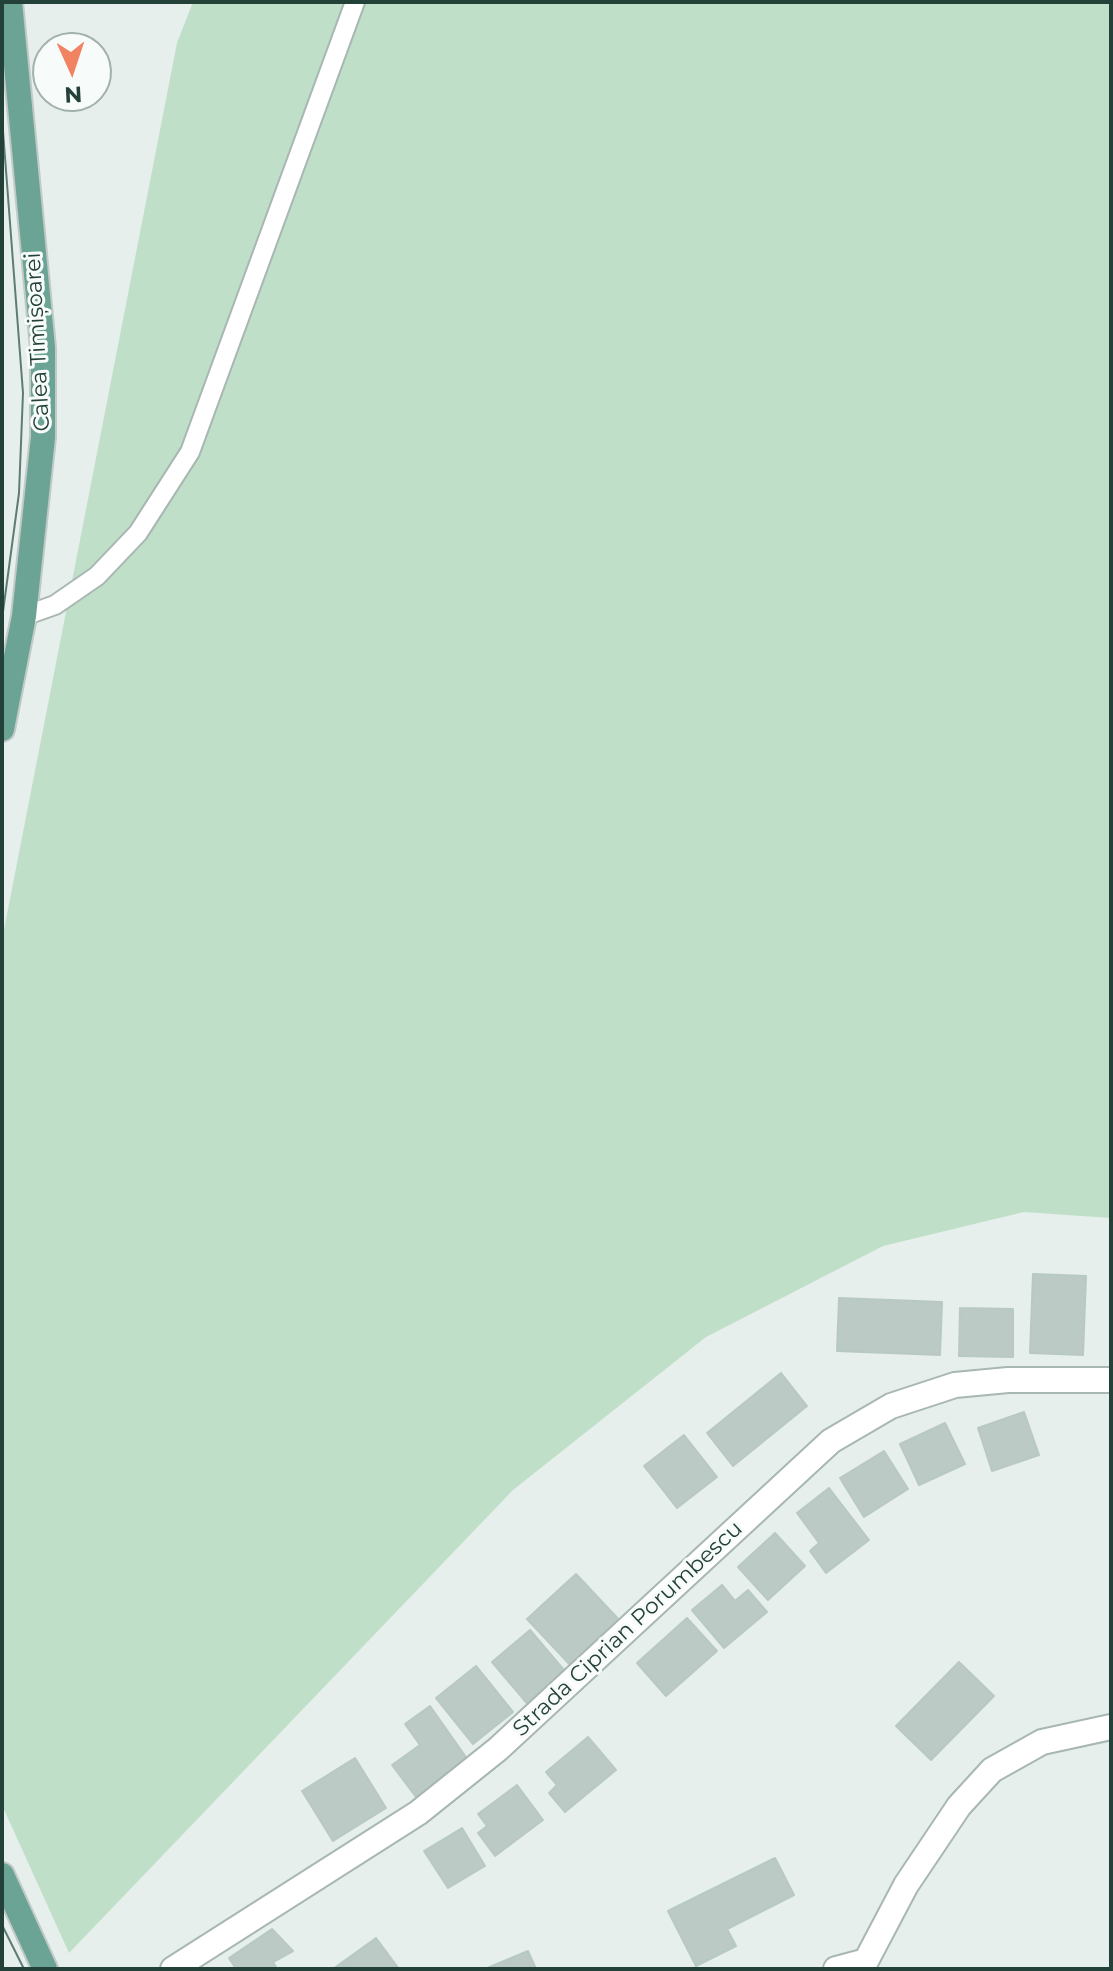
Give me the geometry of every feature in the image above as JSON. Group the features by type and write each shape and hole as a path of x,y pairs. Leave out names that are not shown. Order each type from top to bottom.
{"main road":[{"name":"Calea Timișoarei","path":"2,729 24,616 43,437 43,348 10,2"},
{"path":"2,1875 45,1969"}],"street":[{"name":"Strada Ciprian Porumbescu","path":"173,1969 418,1813 487,1758 831,1441 891,1406 955,1385 1008,1380 1111,1380"},
{"path":"836,1969 870,1965 906,1885 959,1806 992,1770 1042,1742 1111,1727"}],"lane":[{"path":"24,616 55,605 97,576 138,533 190,452 355,2"}],"green space":[{"path":"193,2 1111,2 1111,1218 1024,1212 883,1246 706,1337 513,1490 69,1953 2,1805 2,940 177,43"}],"building":[{"path":"1033,1274 1086,1276 1083,1355 1030,1353"},
{"path":"839,1298 942,1302 940,1355 837,1351"},
{"path":"960,1308 1013,1309 1013,1357 959,1356"},
{"path":"781,1373 807,1406 733,1466 707,1433"},
{"path":"1024,1412 1039,1455 992,1471 978,1428"},
{"path":"945,1423 965,1464 919,1485 900,1444"},
{"path":"684,1435 717,1477 677,1508 644,1466"},
{"path":"884,1451 908,1489 864,1517 840,1478"},
{"path":"829,1488 869,1540 826,1573 810,1551 819,1543 797,1513"},
{"path":"775,1533 805,1566 768,1600 738,1567"},
{"path":"576,1574 623,1624 574,1669 527,1619"},
{"path":"722,1585 735,1601 748,1590 767,1612 724,1648 692,1610"},
{"path":"687,1618 717,1651 666,1696 637,1663"},
{"path":"530,1630 569,1676 531,1708 492,1662"},
{"path":"959,1662 994,1696 931,1760 896,1726"},
{"path":"476,1666 513,1712 473,1744 436,1698"},
{"path":"430,1706 468,1760 416,1797 392,1765 420,1745 405,1724"},
{"path":"588,1737 616,1770 565,1812 549,1793 557,1785 546,1772"},
{"path":"355,1758 386,1808 333,1841 302,1791"},
{"path":"517,1785 543,1820 495,1856 478,1833 487,1826 478,1814"},
{"path":"462,1828 485,1866 448,1888 424,1851"},
{"path":"775,1858 794,1895 727,1929 736,1946 696,1966 668,1911"},
{"path":"272,1929 293,1951 273,1962 277,1969 236,1969 229,1958"},
{"path":"376,1938 399,1969 333,1969"},
{"path":"528,1951 536,1969 485,1969"}],"tram line":[{"path":"2,118 23,393 19,493 2,619"},
{"path":"2,1925 24,1969"}]}
